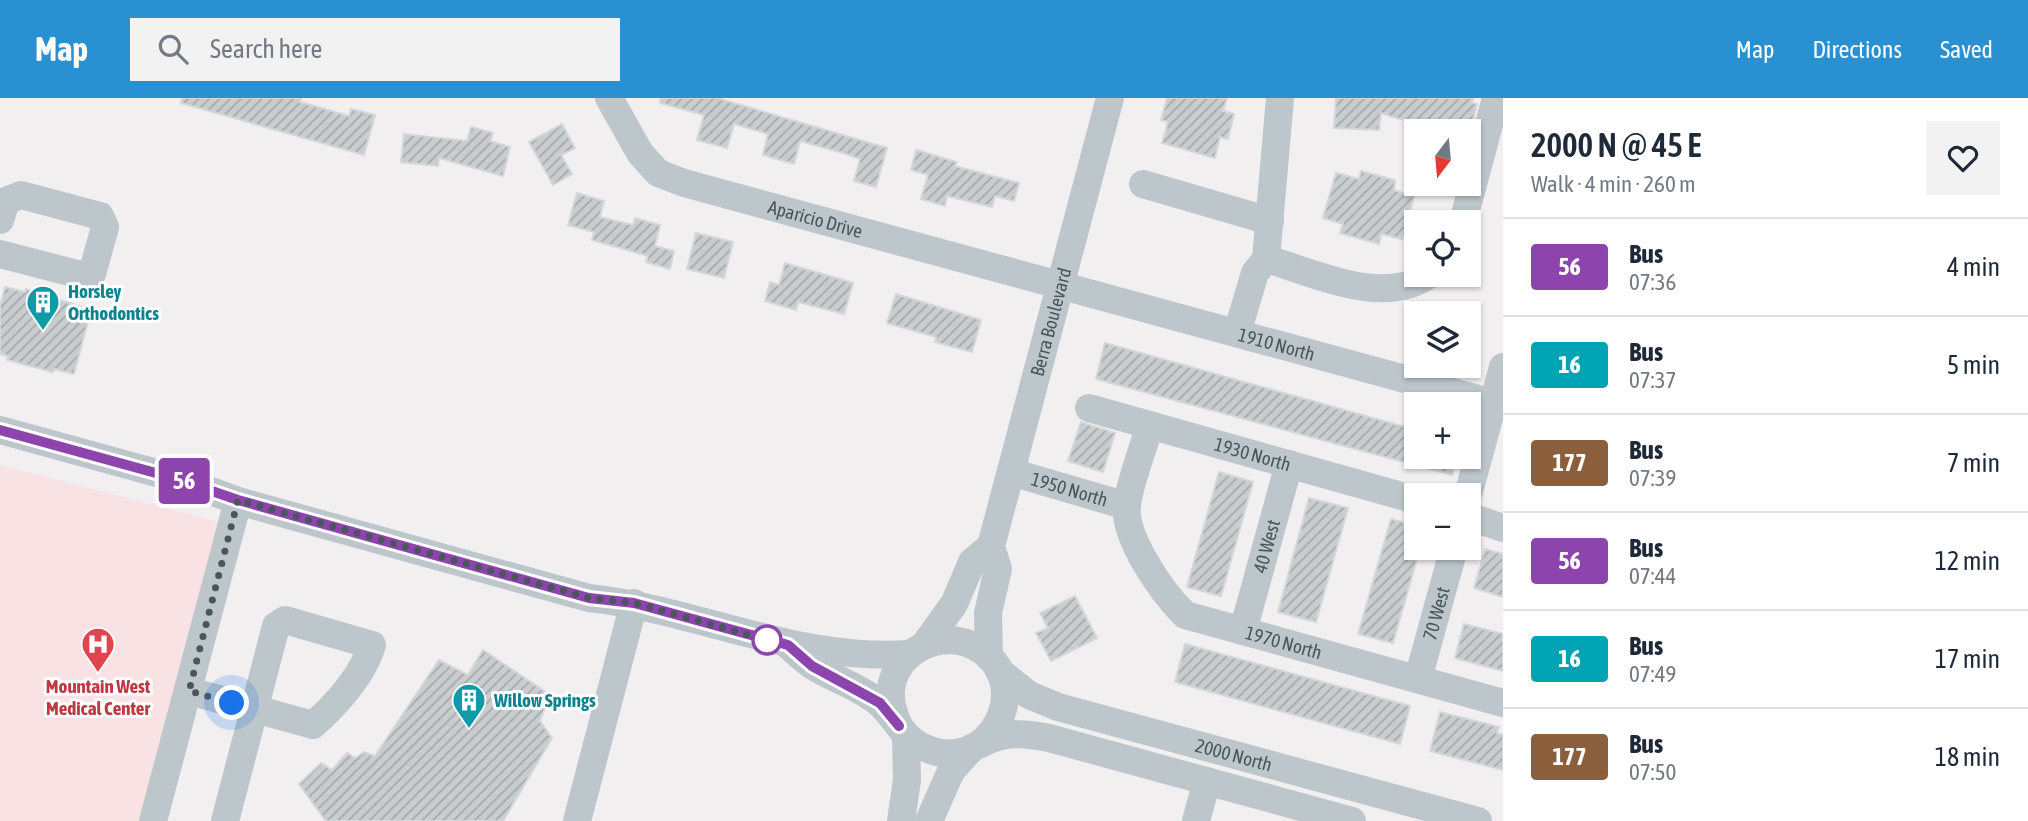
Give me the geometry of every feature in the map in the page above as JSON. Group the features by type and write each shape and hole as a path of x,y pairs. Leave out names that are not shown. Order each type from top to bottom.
{"street":[{"name":"Aparicio Drive","path":"609,98 640,153 659,173 684,183 1060,284"},
{"name":"Berra Boulevard","path":"994,664 988,612 998,569 991,547 1111,98"},
{"path":"1237,333 1255,272 1266,259 1280,98"},
{"path":"1466,210 1496,98"},
{"path":"1143,184 1270,220"},
{"path":"0,220 6,201 21,195 100,216 105,227 92,274 78,274 0,254"},
{"path":"1266,259 1378,289 1404,286"},
{"name":"1910 North","path":"1060,284 1493,402"},
{"path":"1471,483 1503,367"},
{"name":"1930 North","path":"1089,408 1404,497"},
{"path":"1127,506 1150,426"},
{"path":"0,430 589,598 634,603 788,645 824,648 865,656 960,641 976,647 994,664 1004,687 1003,711 992,732 951,771 929,821"},
{"name":"40 West","path":"1243,631 1289,464"},
{"name":"1950 North","path":"1011,472 1127,506"},
{"path":"153,821 238,500"},
{"name":"1970 North","path":"1127,506 1130,534 1169,599 1185,615 1503,703"},
{"path":"1481,520 1503,528"},
{"name":"Berra Boulevard","path":"918,649 954,604 972,562 991,547"},
{"name":"70 West","path":"1418,679 1451,560"},
{"path":"577,821 634,603"},
{"path":"788,645 812,666 880,703 903,731 924,748 944,754 976,746"},
{"path":"901,821 907,780 903,731 892,708 891,688 897,669 918,649"},
{"name":"2000 North","path":"994,664 1029,695 1058,707 1478,821"},
{"path":"189,691 253,709 225,821"},
{"name":"2000 North","path":"976,746 995,736 1032,734 1352,821"},
{"path":"1196,821 1207,781"}],"shaded area":[{"name":"Mountain West Medical Center","path":"0,465 235,526 158,821 0,821"}],"building":[{"path":"182,98 301,98 300,102 349,116 351,109 375,115 364,155 181,103"},
{"path":"661,98 717,98 887,148 876,187 854,181 860,159 800,141 794,164 763,155 768,134 734,124 727,148 697,140 704,115 660,103"},
{"path":"1167,98 1227,98 1223,111 1234,114 1228,139 1220,137 1215,158 1162,143 1168,122 1161,120"},
{"path":"1336,98 1473,98 1472,103 1477,104 1473,119 1404,120 1381,113 1379,130 1334,128"},
{"path":"562,124 575,148 561,155 572,174 553,185 529,142"},
{"path":"471,127 493,133 490,141 510,147 503,176 439,158 438,166 401,162 404,134 467,141"},
{"path":"916,150 957,162 955,166 1019,183 1014,201 995,196 992,207 947,196 945,206 921,199 928,175 911,170"},
{"path":"1361,171 1395,180 1394,190 1404,194 1404,196 1414,197 1410,210 1404,210 1402,239 1381,234 1379,244 1340,233 1343,224 1323,218 1336,173 1359,179"},
{"path":"577,193 604,201 600,217 633,225 635,218 660,225 655,246 674,251 670,269 646,262 648,256 592,240 594,232 568,225"},
{"path":"696,233 733,242 724,278 687,269"},
{"path":"785,263 853,283 844,314 798,302 796,310 765,301 770,282 779,285"},
{"name":"Horsley Orthodontics","path":"5,287 25,292 26,289 91,310 74,374 54,369 53,372 7,360 8,356 0,354 0,306"},
{"path":"896,294 981,320 972,352 935,342 936,337 887,323"},
{"path":"1105,343 1404,427 1404,462 1096,379"},
{"path":"1081,422 1115,433 1103,472 1068,461"},
{"path":"1430,469 1454,469 1452,475"},
{"path":"1219,472 1253,482 1221,596 1187,587"},
{"path":"1309,498 1348,508 1316,622 1278,612"},
{"path":"1391,519 1404,523 1404,560 1417,560 1393,643 1358,634"},
{"path":"1485,549 1503,554 1503,597 1474,588"},
{"path":"1075,596 1097,638 1051,661 1036,633 1048,628 1040,613"},
{"path":"1464,624 1503,634 1503,671 1455,658"},
{"path":"1185,644 1410,706 1400,744 1175,682"},
{"name":"Willow Springs","path":"483,650 550,695 540,721 552,738 503,821 326,821 299,784 321,763 332,770 347,753 355,758 364,752 375,756 439,660 468,675"},
{"path":"1440,712 1499,727 1497,733 1503,735 1503,770 1430,751"}],"bus line":[{"name":"56","path":"0,430 589,598 634,603 788,645 812,666 856,687 880,703 899,726"}],"place":[{"name":"Horsley Orthodontics","path":"43,332"},
{"name":"Mountain West Medical Center","path":"98,674"},
{"name":"Willow Springs","path":"469,730"}],"route":[{"path":"232,703 189,691 238,500 589,598 634,603 767,640"}]}
